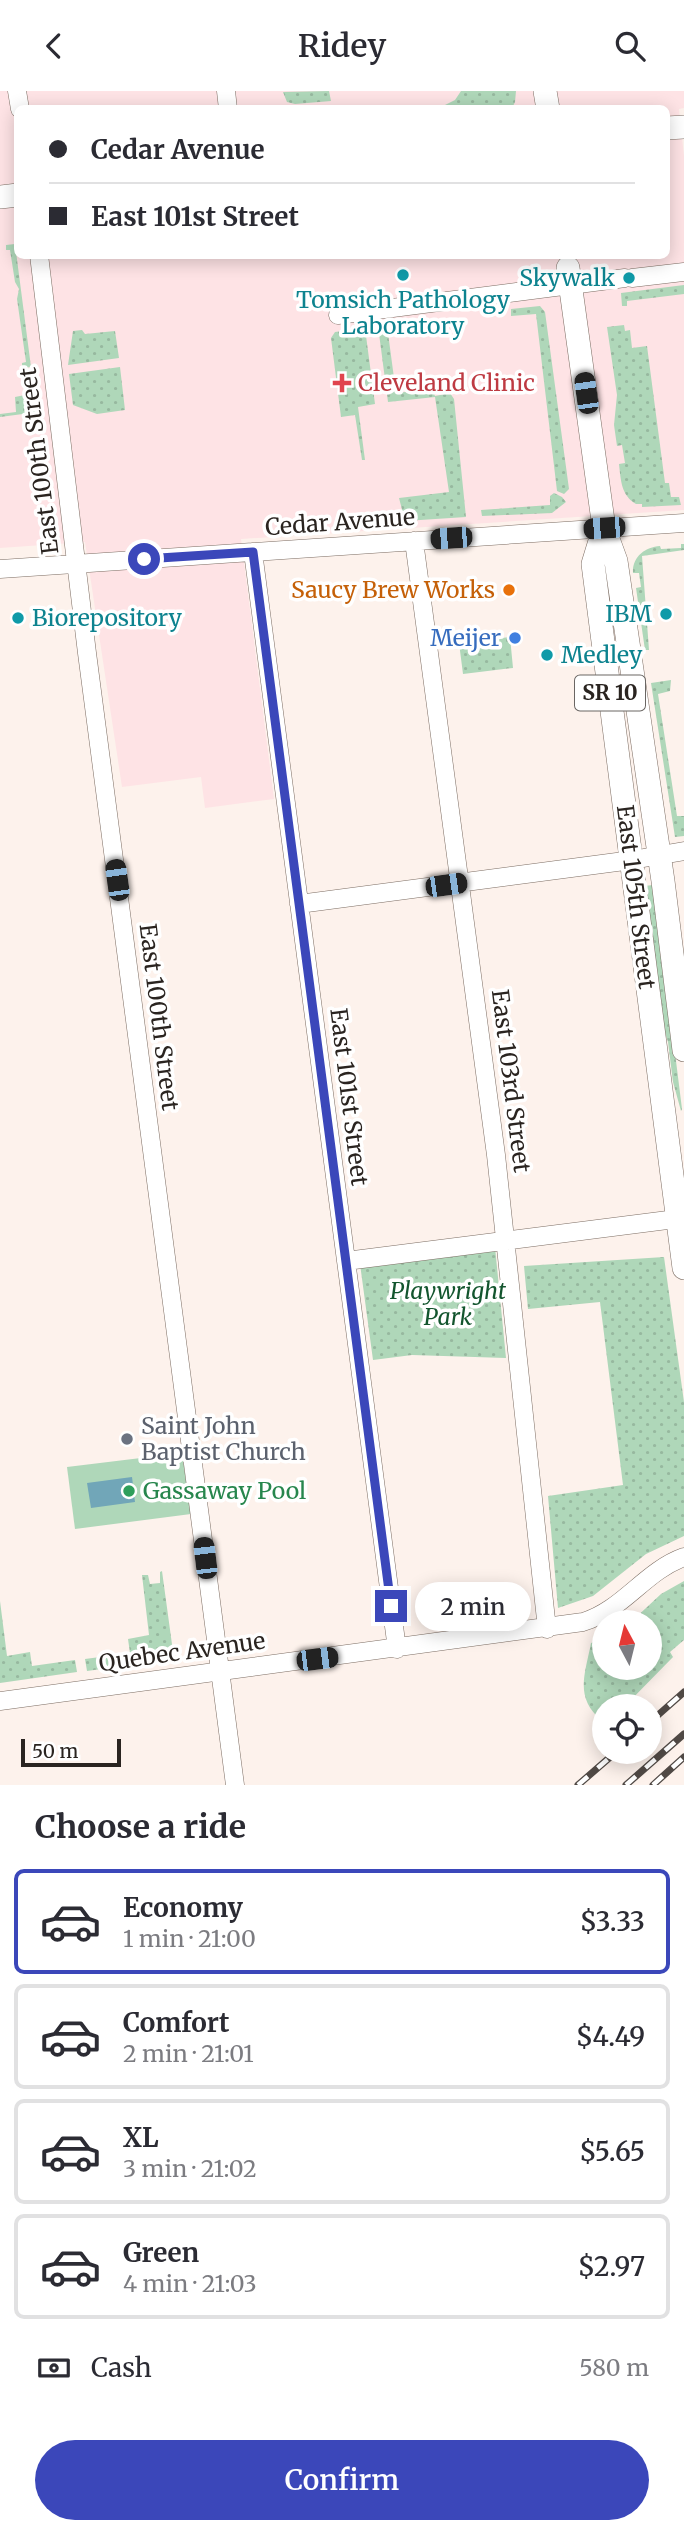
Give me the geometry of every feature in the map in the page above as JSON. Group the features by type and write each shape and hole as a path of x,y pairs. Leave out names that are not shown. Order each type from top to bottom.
{"main road":[{"name":"East 105th Street","path":"568,268 604,528 616,561 659,854 684,1050"},
{"name":"East 105th Street","path":"604,528 593,564 681,1219 684,1268"}],"street":[{"name":"East 100th Street","path":"39,259 76,563 235,1785"},
{"path":"338,315 568,268 629,278 684,272"},
{"name":"Cedar Avenue","path":"0,569 684,523"},
{"name":"East 103rd Street","path":"414,541 505,1241 547,1629"},
{"name":"East 101st Street","path":"253,552 397,1649"},
{"path":"299,904 684,851"},
{"path":"346,1261 681,1219"},
{"name":"Quebec Avenue","path":"0,1701 547,1629 583,1622 614,1607 654,1571 684,1557"}],"shaded area":[{"name":"Cleveland Clinic","path":"0,91 684,91 684,108 679,109 684,156 684,510 241,539 274,799 205,808 201,777 122,787 85,542 0,548"}],"green space":[{"path":"329,91 331,101 295,104 287,102 283,92"},
{"path":"461,91 516,91 514,105 445,105 455,100"},
{"path":"14,244 31,367 22,368 22,363 26,362 17,299 19,289 15,282 10,250 6,250 6,245"},
{"path":"684,285 684,294 627,301 627,306 622,306 621,293"},
{"path":"540,306 545,312 569,489 564,494 557,491 536,314 511,316 511,309"},
{"path":"427,320 428,327 388,333 396,393 432,389 435,396 450,393 454,399 466,517 405,521 399,498 449,492 435,397 388,402 378,326"},
{"path":"624,325 625,331 630,330 632,348 647,346 665,483 669,483 671,497 679,497 681,505 642,507 642,504 636,504 627,496 623,487 619,464 625,463 622,445 617,446 614,425 617,395 607,327"},
{"path":"365,328 375,404 358,407 365,460 362,460 355,415 341,417 331,338 335,332"},
{"path":"82,330 85,334 115,331 119,358 68,365 73,331"},
{"path":"120,367 125,410 97,414 73,405 69,374"},
{"path":"32,371 38,412 0,417 0,414 16,412 15,397 25,395 23,373"},
{"path":"554,493 566,502 552,513 482,516 481,510 550,505 550,496"},
{"path":"681,544 684,544 684,550 642,556 649,650 645,650 636,588 641,587 639,573 633,573 633,567 637,558 649,548 681,548"},
{"path":"510,637 513,668 463,674 459,643"},
{"path":"671,680 670,691 658,694 677,816 684,816 684,836 675,837 651,683"},
{"path":"654,885 681,1111 673,1082 668,1042 659,1014 643,886"},
{"name":"Playwright Park","path":"495,1247 506,1358 412,1355 373,1360 360,1264"},
{"path":"664,1257 684,1402 684,1536 646,1554 593,1596 558,1608 548,1496 623,1485 600,1302 528,1309 524,1266"},
{"name":"Gassaway Pool","path":"182,1453 191,1514 75,1529 67,1467"},
{"path":"162,1571 174,1659 87,1671 85,1659 130,1653 128,1639 149,1635 142,1575 148,1575 150,1584 160,1583"},
{"path":"684,1581 684,1640 670,1652 673,1657 662,1668 662,1610 644,1610 661,1594"},
{"path":"0,1601 7,1656 30,1652 32,1666 75,1660 77,1672 0,1683"},
{"path":"591,1643 592,1680 650,1680 637,1694 592,1694 592,1710 584,1685"}],"water":[{"path":"132,1477 135,1502 91,1508 87,1483"}],"railway":[{"path":"662,1711 684,1692"},
{"path":"626,1785 684,1734"},
{"path":"653,1785 684,1757"},
{"path":"578,1785 602,1764"}],"place":[{"name":"Tomsich Pathology Laboratory","path":"403,275"},
{"name":"Skywalk","path":"629,278"},
{"name":"Cleveland Clinic","path":"342,383"},
{"name":"Saucy Brew Works","path":"509,590"},
{"name":"IBM","path":"666,614"},
{"name":"Biorepository","path":"18,618"},
{"name":"Meijer","path":"515,638"},
{"name":"Medley","path":"547,655"},
{"name":"Saint John Baptist Church","path":"127,1439"},
{"name":"Gassaway Pool","path":"129,1491"}],"route":[{"path":"144,559 253,552 391,1606"}]}
